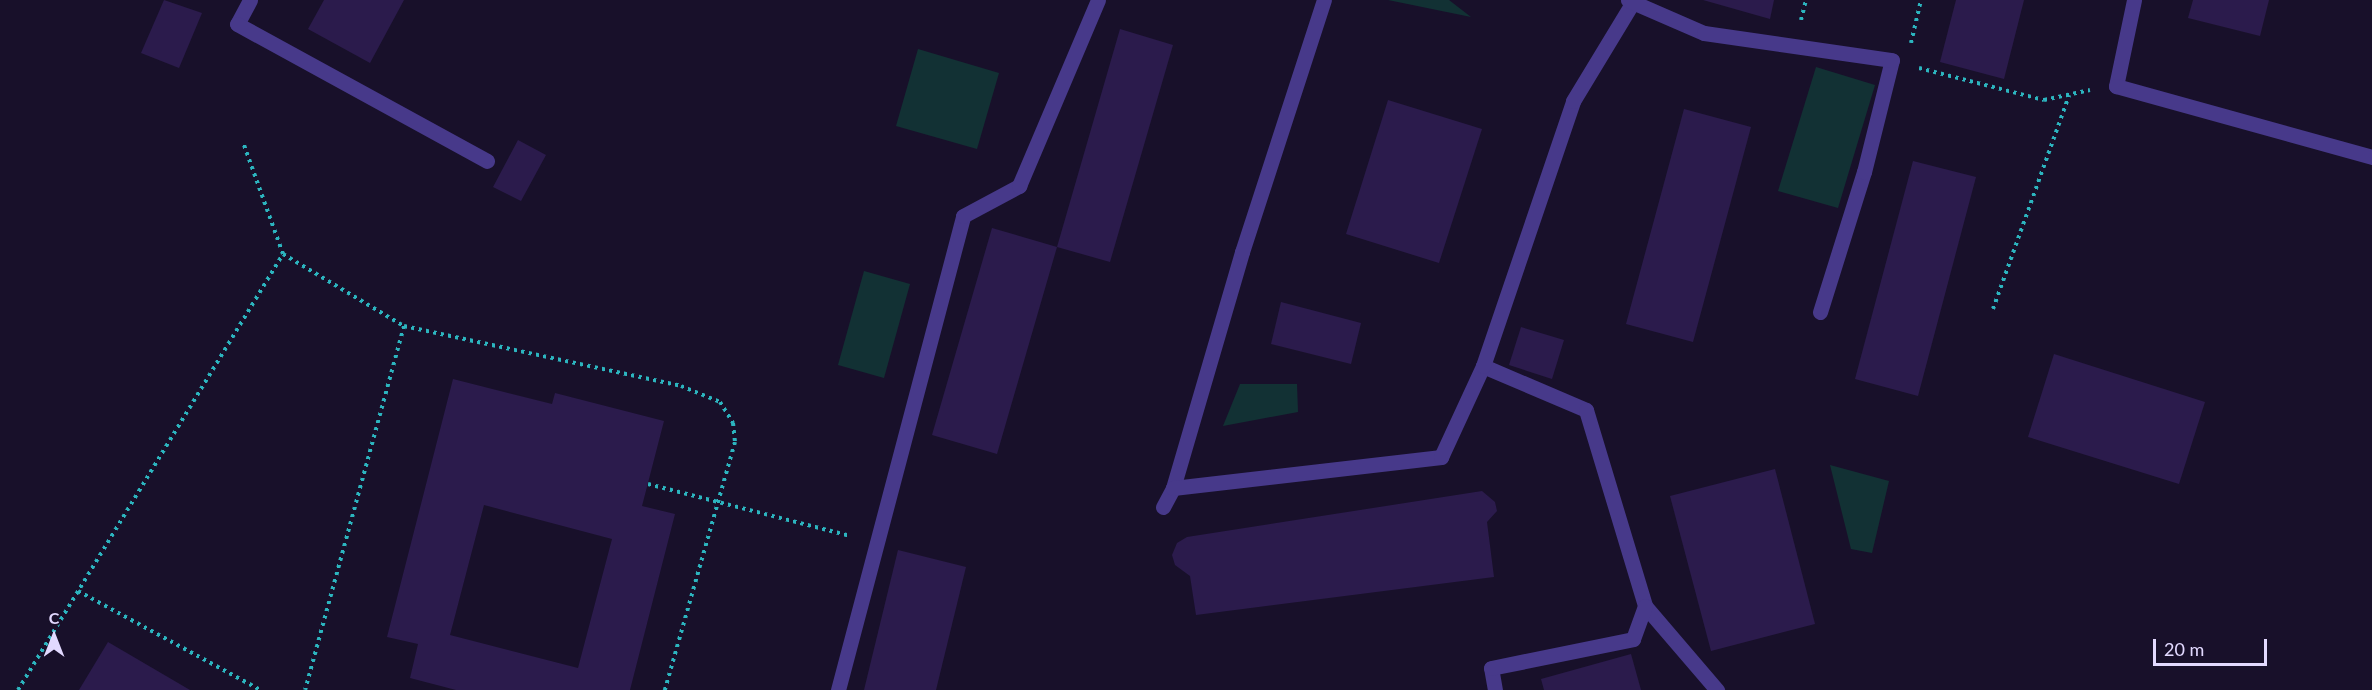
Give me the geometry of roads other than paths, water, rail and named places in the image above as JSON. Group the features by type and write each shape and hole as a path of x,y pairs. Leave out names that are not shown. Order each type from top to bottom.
{"street":[{"path":"250,0 237,24 487,161"},
{"path":"838,690 963,216 1019,186 1098,0"},
{"path":"1163,507 1173,488 1242,252 1324,0"},
{"path":"2134,0 2115,86 2372,157"},
{"path":"1173,488 1441,457 1483,366 1573,101 1630,1 1704,33 1899,62 1820,312"},
{"path":"1483,366 1586,411 1645,606 1717,690"},
{"path":"1496,690 1491,668 1633,639 1645,606"}]}
